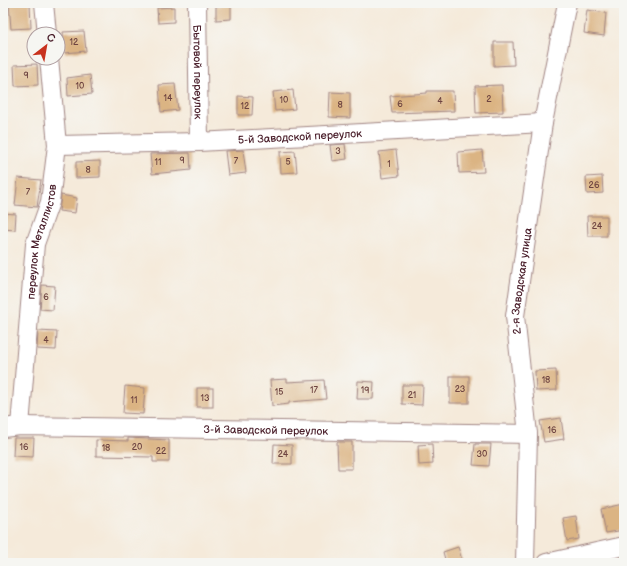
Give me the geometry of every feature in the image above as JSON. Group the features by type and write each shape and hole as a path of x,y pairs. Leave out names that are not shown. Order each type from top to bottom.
{"street":[{"path":"44,3 46,26"},
{"name":"Бытовой переулок","path":"197,3 199,142"},
{"name":"2-я Заводская улица","path":"525,563 528,434 515,316 543,123 567,3"},
{"name":"переулок Металлистов","path":"12,427 36,244 50,202 57,145 50,66"},
{"name":"5-й Заводской переулок","path":"57,145 199,142 543,123"},
{"name":"3-й Заводской переулок","path":"12,427 528,434"},
{"path":"546,563 624,546"}],"building":[{"path":"9,3 30,3 31,26 26,26 26,28 11,29"},
{"path":"231,5 231,19 216,20 216,6"},
{"path":"174,7 174,22 158,23 157,8"},
{"path":"587,10 606,13 604,36 584,33"},
{"path":"84,31 86,51 66,53 66,32"},
{"path":"494,42 513,42 514,65 494,66"},
{"path":"14,65 37,66 38,85 15,86"},
{"path":"90,75 92,94 68,96 67,78"},
{"path":"175,84 178,110 161,112 159,85"},
{"path":"502,85 503,112 476,113 475,86"},
{"path":"293,90 295,109 275,111 273,92"},
{"path":"427,91 453,91 454,111 392,113 390,96 427,93"},
{"path":"330,92 350,93 350,118 329,117"},
{"path":"238,96 253,97 252,115 238,115"},
{"path":"345,144 347,159 332,161 330,145"},
{"path":"243,150 246,173 228,175 225,151"},
{"path":"396,150 399,176 382,178 379,152"},
{"path":"482,150 484,172 459,173 458,152"},
{"path":"295,151 297,172 281,173 280,152"},
{"path":"190,153 191,170 152,174 150,154"},
{"path":"100,161 100,177 76,178 76,162"},
{"path":"602,176 603,193 587,194 586,177"},
{"path":"18,178 41,180 37,207 15,205"},
{"path":"61,195 77,198 75,213 59,211"},
{"path":"3,213 16,214 15,230 3,229"},
{"path":"587,216 607,216 607,236 588,236"},
{"path":"42,285 55,286 53,310 40,309"},
{"path":"38,331 57,332 56,350 37,349"},
{"path":"556,370 557,390 536,391 535,371"},
{"path":"450,376 469,376 469,403 450,403"},
{"path":"287,379 287,382 324,380 326,399 289,402 289,404 272,406 270,380"},
{"path":"358,381 374,382 373,399 357,399"},
{"path":"402,385 423,385 422,405 402,404"},
{"path":"125,386 145,388 143,414 123,413"},
{"path":"197,388 213,388 213,407 197,407"},
{"path":"561,418 564,439 544,442 540,421"},
{"path":"14,438 34,438 33,457 13,456"},
{"path":"128,438 169,440 169,462 153,462 153,457 96,456 96,440 128,441"},
{"path":"337,442 352,442 352,469 338,469"},
{"path":"274,444 292,445 292,464 273,464"},
{"path":"432,444 433,464 419,465 418,445"},
{"path":"475,444 491,444 489,466 473,465"},
{"path":"624,504 624,530 606,533 601,509"},
{"path":"576,516 579,539 567,541 563,518"},
{"path":"458,547 463,563 446,563 443,552"}]}
